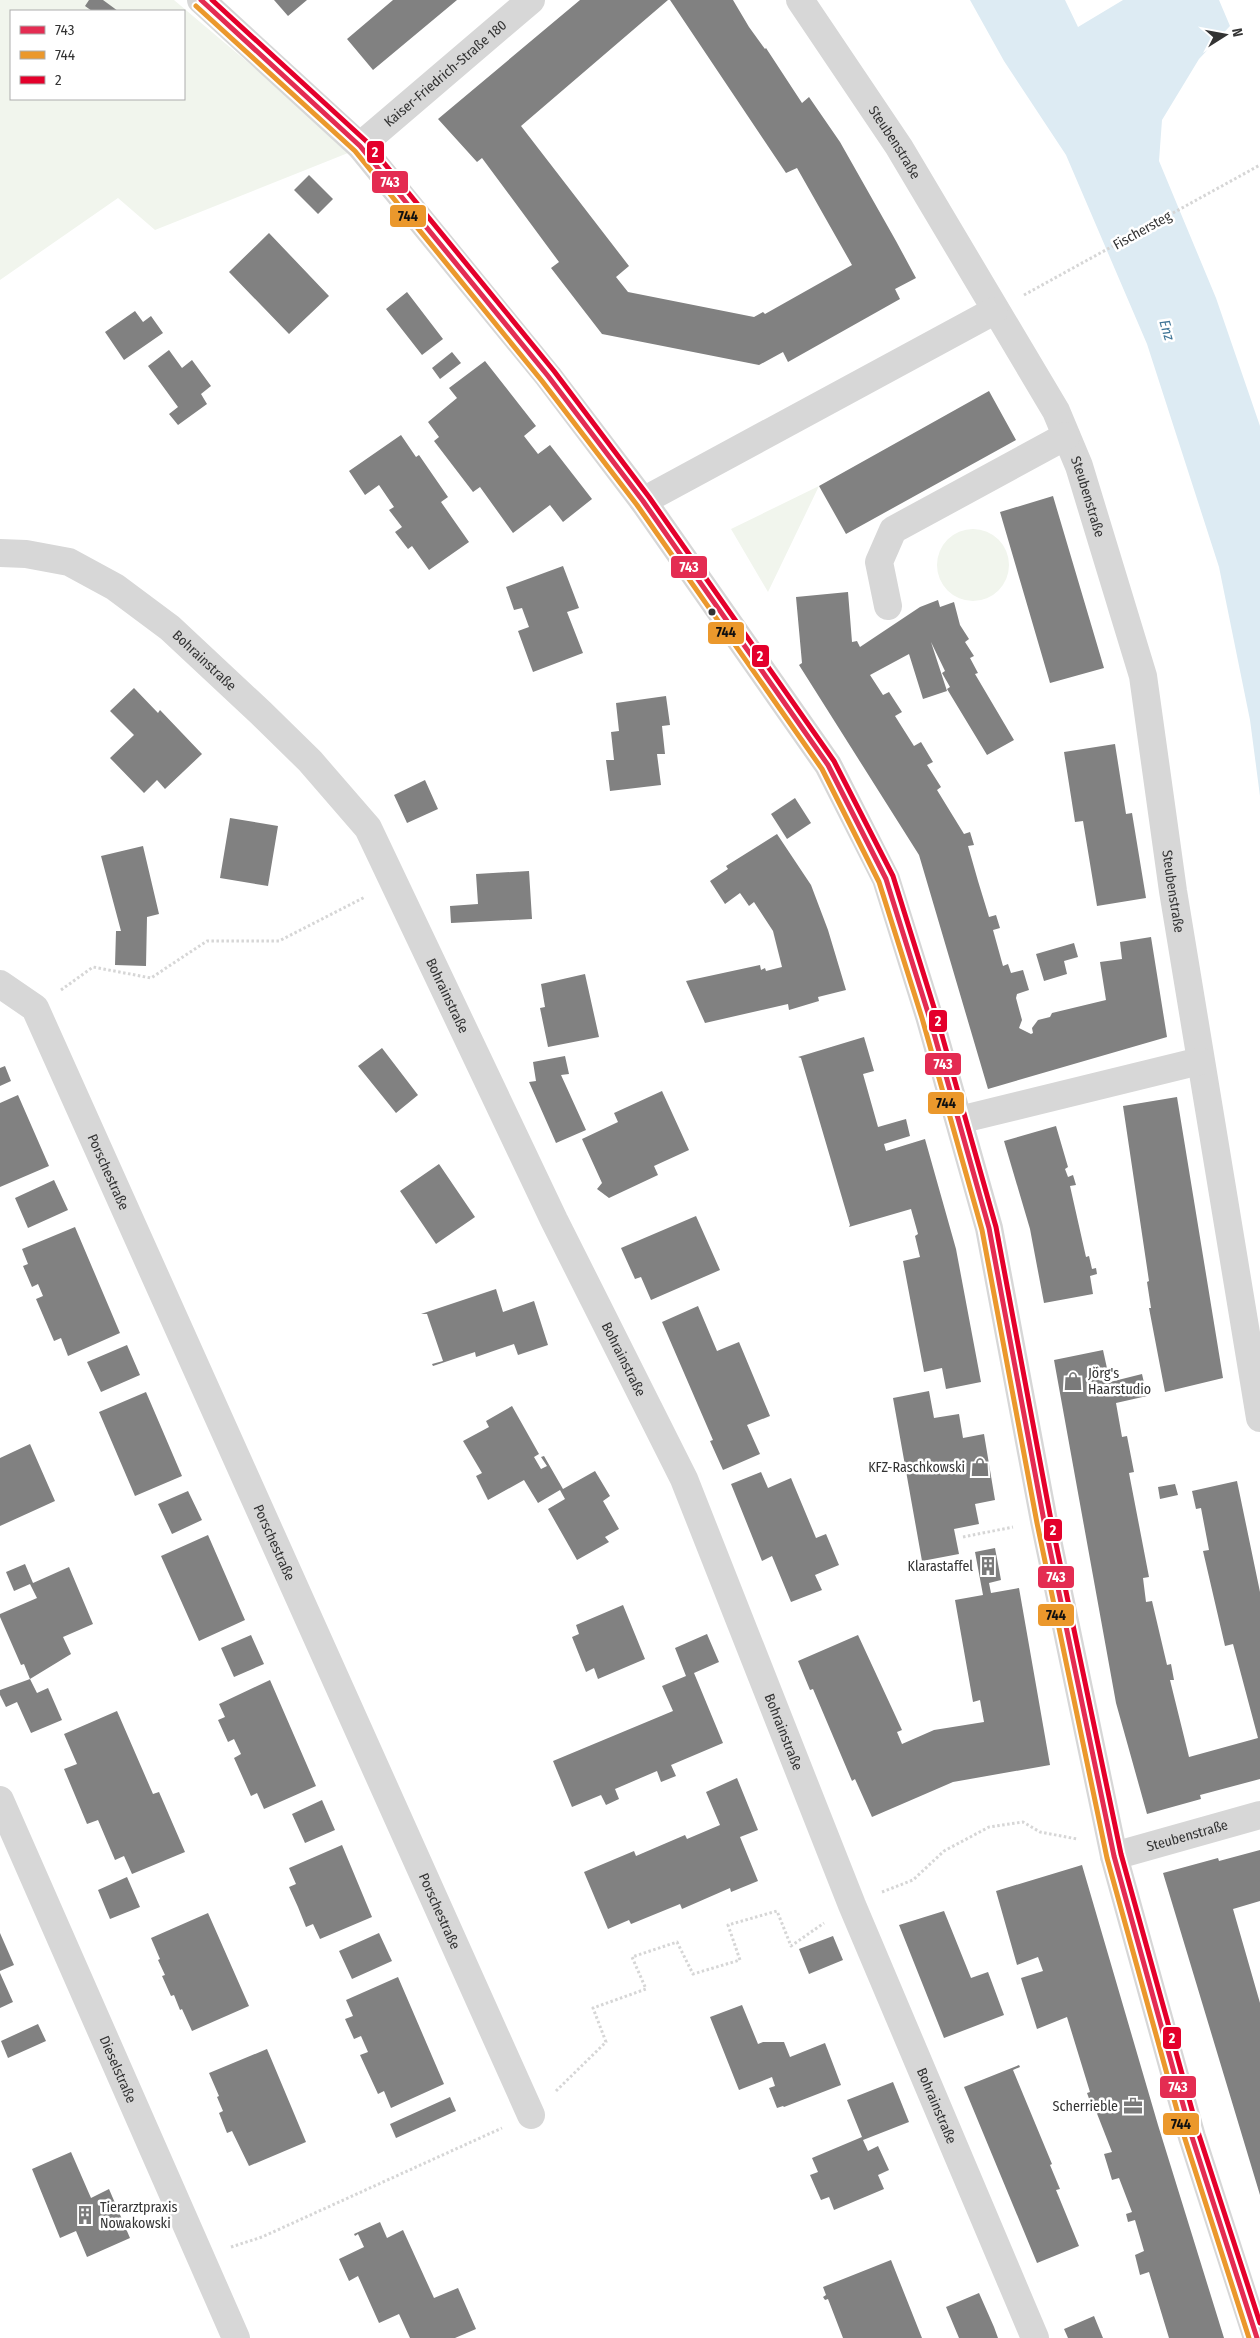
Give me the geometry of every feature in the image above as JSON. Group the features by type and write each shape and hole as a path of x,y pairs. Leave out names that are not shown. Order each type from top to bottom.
{"street":[{"path":"201,0 360,146 548,376 643,501 828,764 882,870 926,1007 989,1228 1044,1521 1112,1845 1192,2136 1257,2338"},
{"name":"Kaiser-Friedrich-Straße 180","path":"360,146 531,0"},
{"name":"Steubenstraße","path":"800,0 899,147 994,311 1056,411 1079,466 1143,676 1173,891 1260,1418"},
{"path":"643,501 994,311"},
{"path":"888,606 879,562 893,530 1066,436"},
{"name":"Bohrainstraße","path":"0,553 26,554 69,562 115,587 170,628 310,761 368,828 554,1220 684,1479 852,1905 1036,2338"},
{"path":"0,984 35,1008"},
{"name":"Porschestraße","path":"35,1008 532,2115"},
{"path":"959,1120 1200,1061"},
{"name":"Dieselstraße","path":"0,1800 236,2338"},
{"name":"Steubenstraße","path":"1112,1845 1260,1815"}],"path":[{"name":"Fischersteg","path":"1024,295 1260,165"},
{"path":"35,1008 93,967 151,978 207,941 279,941 395,882"},
{"path":"962,1537 1044,1521"},
{"path":"228,2248 262,2238 532,2115 606,2042 593,2008 646,1989 632,1957 677,1942 693,1974 740,1960 728,1925 777,1911 791,1946 852,1905 912,1880 944,1851 989,1827 1023,1822 1040,1832 1072,1840 1112,1845"}],"shaded area":[{"path":"0,0 174,0 353,151 155,230 118,198 0,280"},
{"path":"819,486 768,592 731,529"},
{"path":"973,529 993,535 1003,545 1009,565 1003,585 993,595 973,601 953,595 943,585 937,565 943,545 953,535"}],"water":[{"name":"Enz","path":"970,0 1065,0 1078,27 1123,0 1219,0 1230,26 1199,59 1162,120 1159,161 1216,298 1260,426 1260,796 1250,720 1219,567 1147,344 1066,155 1004,61"}],"building":[{"path":"89,0 103,0 117,10 91,10 85,6"},
{"path":"274,0 307,0 288,16"},
{"path":"393,0 457,0 373,70 347,39"},
{"path":"580,0 668,0 521,126 629,266 616,277 628,292 754,317 763,312 765,314 852,265 797,168 786,173 670,0 733,0 749,27 766,48 802,103 809,97 840,142 896,241 916,278 895,289 900,299 788,362 783,352 759,365 602,334 551,268 559,262 482,158 477,162 438,119"},
{"path":"309,175 333,199 318,214 294,190"},
{"path":"269,233 329,296 289,334 229,272"},
{"path":"407,292 443,339 422,355 386,309"},
{"path":"135,311 143,322 151,316 163,333 124,360 105,332"},
{"path":"169,350 182,368 192,360 211,386 201,394 207,404 178,425 169,414 178,407 148,366"},
{"path":"452,352 461,363 440,379 432,368"},
{"path":"485,361 536,426 524,436 538,454 550,445 592,499 563,522 550,505 513,533 480,487 473,492 434,441 439,437 428,422 457,398 449,388"},
{"path":"989,391 1016,440 846,534 819,486"},
{"path":"401,435 416,457 419,455 448,497 441,502 469,542 429,570 412,546 408,549 395,532 402,527 389,510 394,507 379,485 365,495 349,471"},
{"path":"1053,496 1104,668 1050,683 1000,512"},
{"path":"563,566 579,608 567,612 583,653 533,672 518,631 529,627 522,608 514,610 506,587"},
{"path":"848,592 852,642 857,641 860,647 920,607 938,600 940,607 954,602 960,625 969,639 965,642 974,656 970,658 978,673 975,674 1014,740 987,755 947,689 950,687 942,673 945,671 931,642 947,691 923,699 909,654 870,675 883,695 889,692 902,712 895,716 914,746 921,742 933,762 927,765 941,787 937,790 964,834 970,832 974,845 968,846 989,917 996,915 1000,928 993,930 1003,966 1008,964 1011,973 1023,970 1029,990 1017,994 1016,998 1022,1020 1019,1028 1031,1034 1033,1033 1032,1028 1038,1020 1050,1017 1052,1013 1106,1000 1100,962 1122,959 1120,942 1151,937 1167,1037 988,1089 919,855 799,665 802,663 796,597"},
{"path":"134,688 158,713 160,710 202,754 165,789 157,780 144,793 110,758 134,735 110,711"},
{"path":"666,696 670,725 662,726 665,754 657,754 661,785 610,791 606,760 614,760 611,732 619,731 616,703"},
{"path":"1115,744 1126,814 1132,813 1146,898 1097,906 1083,821 1075,822 1064,752"},
{"path":"425,780 438,809 407,823 394,795"},
{"path":"795,798 811,823 787,839 771,814"},
{"path":"230,818 278,826 268,886 220,878"},
{"path":"777,834 811,885 828,930 846,990 818,997 819,1001 789,1010 788,1004 705,1023 686,981 760,965 761,970 765,968 766,971 782,967 773,931 754,902 749,906 740,893 725,904 710,881 728,869 726,866"},
{"path":"143,846 159,914 147,917 146,966 115,965 116,931 121,931 101,856"},
{"path":"529,871 532,919 451,923 450,906 478,904 476,874"},
{"path":"1074,943 1078,957 1064,961 1067,974 1044,981 1036,954"},
{"path":"585,974 599,1037 548,1047 540,1008 545,1007 541,984"},
{"path":"864,1037 874,1071 863,1074 878,1127 906,1119 910,1136 884,1144 886,1151 925,1139 956,1249 981,1382 946,1389 942,1368 924,1372 903,1261 920,1257 915,1236 918,1234 911,1209 849,1227 850,1225 801,1058 798,1057"},
{"path":"382,1048 418,1095 396,1113 358,1066"},
{"path":"565,1056 569,1074 561,1075 586,1130 556,1143 529,1082 536,1081 533,1062"},
{"path":"5,1066 11,1081 0,1086 0,1068"},
{"path":"662,1091 689,1150 654,1166 658,1175 609,1198 597,1189 602,1183 582,1139 618,1122 614,1113"},
{"path":"18,1095 49,1166 0,1187 0,1103"},
{"path":"1177,1097 1223,1378 1165,1392 1149,1308 1151,1308 1147,1282 1149,1281 1123,1106"},
{"path":"1056,1126 1068,1167 1065,1169 1068,1177 1073,1175 1076,1185 1070,1186 1086,1257 1089,1256 1092,1269 1096,1268 1097,1274 1090,1276 1093,1294 1044,1303 1030,1229 1004,1141"},
{"path":"439,1164 475,1217 436,1244 400,1191"},
{"path":"54,1180 68,1210 28,1228 15,1198"},
{"path":"696,1216 720,1270 651,1300 641,1277 635,1279 621,1248"},
{"path":"75,1227 120,1333 68,1356 61,1338 54,1341 36,1299 43,1296 38,1284 32,1287 23,1266 28,1264 22,1249"},
{"path":"496,1289 503,1312 534,1301 548,1345 518,1355 514,1344 476,1357 475,1352 433,1366 432,1364 443,1361 427,1314 421,1314"},
{"path":"698,1306 717,1351 739,1342 770,1416 747,1425 760,1454 723,1470 710,1441 713,1440 662,1322"},
{"path":"127,1345 140,1375 101,1392 87,1362"},
{"path":"1103,1350 1110,1382 1142,1374 1147,1396 1116,1403 1122,1437 1127,1436 1134,1472 1129,1473 1149,1577 1143,1578 1146,1602 1152,1601 1167,1665 1171,1664 1174,1680 1170,1680 1189,1757 1258,1738 1233,1644 1225,1646 1203,1551 1209,1550 1201,1508 1196,1509 1192,1491 1237,1481 1260,1592 1260,1779 1200,1795 1201,1799 1147,1814 1116,1703 1054,1360"},
{"path":"929,1391 934,1418 959,1414 963,1438 984,1434 995,1500 975,1504 979,1524 954,1529 959,1554 922,1561 893,1398"},
{"path":"146,1392 182,1476 135,1496 99,1412"},
{"path":"512,1406 539,1454 534,1457 541,1469 547,1466 541,1457 544,1456 563,1489 595,1471 610,1496 603,1501 619,1529 605,1537 609,1542 577,1560 548,1509 565,1499 560,1490 538,1503 524,1480 488,1500 476,1476 482,1473 463,1441 489,1427 486,1421"},
{"path":"30,1444 55,1501 0,1526 0,1458"},
{"path":"761,1472 768,1488 791,1478 816,1538 826,1534 839,1565 815,1575 822,1590 791,1602 772,1556 762,1561 731,1484"},
{"path":"1175,1484 1178,1495 1160,1499 1158,1487"},
{"path":"188,1491 202,1520 172,1534 158,1504"},
{"path":"208,1535 245,1620 199,1641 161,1556"},
{"path":"995,1548 1001,1580 989,1583 991,1593 1019,1588 1050,1765 953,1782 872,1817 855,1779 852,1781 813,1689 810,1690 798,1661 858,1635 902,1730 897,1732 902,1744 934,1730 984,1722 980,1700 973,1702 955,1600 983,1595 975,1552"},
{"path":"25,1564 33,1583 69,1567 93,1624 63,1637 71,1654 30,1679 24,1664 21,1665 0,1617 0,1614 37,1598 30,1584 14,1591 6,1572"},
{"path":"623,1605 645,1659 598,1679 594,1668 586,1672 572,1637 579,1634 576,1625"},
{"path":"707,1634 719,1662 694,1673 723,1743 671,1765 676,1776 661,1782 657,1771 615,1789 619,1799 606,1805 601,1795 572,1807 553,1761 673,1711 662,1686 686,1676 675,1648"},
{"path":"251,1635 264,1664 234,1677 221,1648"},
{"path":"30,1679 37,1693 48,1688 62,1720 31,1733 17,1702 6,1707 0,1695 0,1690"},
{"path":"270,1680 316,1786 264,1809 257,1793 251,1796 234,1758 241,1754 234,1739 228,1742 218,1720 225,1717 219,1704"},
{"path":"117,1711 153,1794 159,1792 185,1852 132,1874 124,1856 115,1860 98,1820 87,1824 64,1769 77,1764 64,1734"},
{"path":"737,1778 758,1830 740,1837 758,1881 731,1892 730,1888 682,1909 680,1904 631,1924 629,1920 608,1929 584,1872 634,1851 636,1856 685,1835 687,1839 720,1825 706,1792"},
{"path":"322,1800 335,1830 305,1843 292,1814"},
{"path":"342,1845 372,1917 320,1939 313,1924 306,1927 289,1887 296,1884 289,1868"},
{"path":"1260,1850 1260,1901 1233,1909 1260,2003 1260,2195 1163,1873 1218,1858 1219,1861"},
{"path":"1082,1865 1158,2125 1224,2338 1169,2338 1149,2272 1140,2275 1135,2255 1144,2251 1135,2220 1128,2222 1126,2214 1132,2212 1119,2178 1112,2180 1104,2154 1112,2152 1087,2093 1090,2092 1067,2017 1037,2029 1021,1978 1043,1971 1038,1957 1017,1965 996,1891"},
{"path":"127,1877 140,1907 110,1919 98,1890"},
{"path":"944,1911 971,1978 988,1972 1004,2015 944,2038 899,1925"},
{"path":"208,1913 249,2006 192,2031 182,2009 180,2010 174,1995 171,1996 162,1976 165,1975 151,1938"},
{"path":"0,1933 14,1965 0,1971"},
{"path":"379,1933 392,1961 352,1979 339,1951"},
{"path":"833,1936 843,1960 809,1974 799,1949"},
{"path":"0,1973 13,2002 0,2008"},
{"path":"398,1977 444,2084 391,2108 384,2091 378,2094 360,2055 368,2052 361,2036 354,2039 345,2019 353,2016 346,2000"},
{"path":"742,2005 758,2044 763,2042 784,2042 790,2057 825,2043 841,2085 777,2108 769,2088 775,2086 772,2077 739,2090 710,2017"},
{"path":"38,2024 46,2041 8,2058 1,2041"},
{"path":"267,2049 306,2142 249,2166 232,2131 227,2133 219,2113 223,2111 217,2097 219,2096 209,2073"},
{"path":"1019,2065 1020,2067 1013,2070 1052,2164 1050,2165 1060,2189 1056,2190 1079,2246 1037,2263 964,2087"},
{"path":"893,2082 909,2122 863,2140 868,2151 878,2146 889,2170 878,2175 884,2189 834,2210 829,2197 821,2200 810,2175 818,2172 812,2158 862,2137 847,2100"},
{"path":"450,2097 456,2111 396,2138 390,2124"},
{"name":"Tierarztpraxis Nowakowski","path":"71,2152 91,2198 109,2189 130,2238 87,2257 76,2231 60,2238 32,2169"},
{"path":"380,2222 387,2238 403,2230 434,2298 458,2288 476,2329 455,2338 410,2338 399,2314 379,2323 358,2276 349,2281 339,2259 364,2247 358,2234 355,2236 354,2234"},
{"path":"891,2260 922,2338 843,2338 828,2299 825,2300 823,2297 826,2295 823,2287"},
{"path":"979,2293 998,2338 959,2338 946,2307"},
{"path":"1094,2316 1103,2338 1068,2338 1064,2329"}],"transit line":[{"name":"743","path":"201,0 360,146 548,376 643,501 828,765 886,879 929,1016 989,1228 1044,1521 1114,1856 1192,2137 1257,2338"},
{"name":"2","path":"212,0 366,141 554,371 649,497 834,761 893,876 936,1014 996,1227 1051,1520 1121,1854 1199,2135 1260,2323"},
{"name":"744","path":"196,6 355,151 542,381 637,505 822,769 879,882 922,1018 982,1230 1037,1523 1107,1858 1185,2139 1249,2338"}],"place":[{"name":"Jörg's Haarstudio","path":"1073,1381"},
{"name":"KFZ-Raschkowski","path":"980,1467"},
{"name":"Klarastaffel","path":"988,1566"},
{"name":"Scherrieble","path":"1133,2106"},
{"name":"Tierarztpraxis Nowakowski","path":"85,2215"}]}
